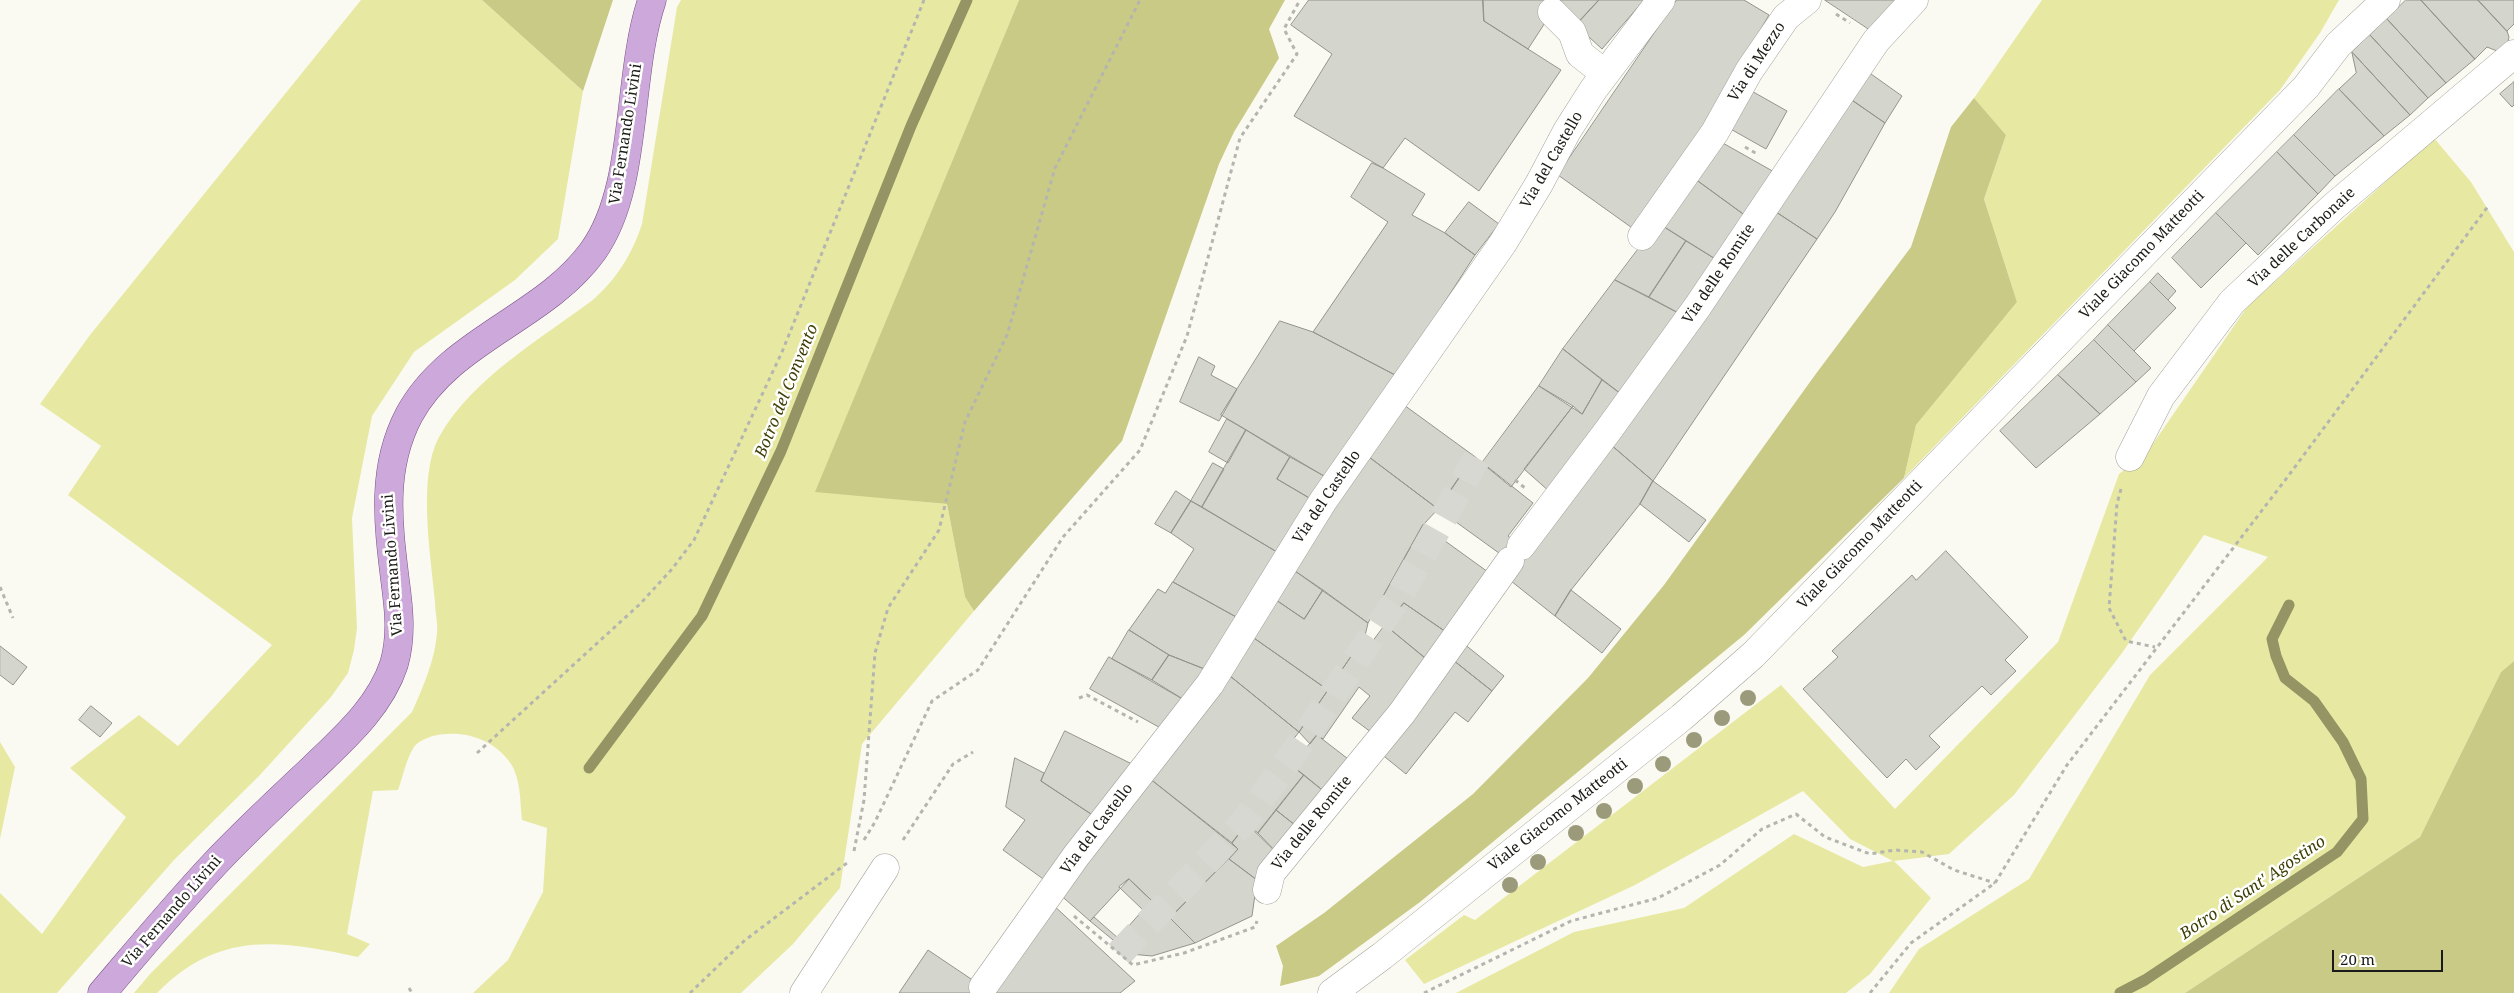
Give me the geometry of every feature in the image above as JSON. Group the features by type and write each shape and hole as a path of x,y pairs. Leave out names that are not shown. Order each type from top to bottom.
{"main road":[{"name":"Via Fernando Livini","path":"102,993 218,859 350,731 370,708 385,686 393,665 400,634 388,509 389,478 400,436 417,402 447,368 563,282 592,252 604,233 614,212 618,195 637,62 652,0"}],"street":[{"name":"Via del Castello","path":"983,986 1048,894 1210,684 1256,606 1334,485 1503,243 1539,184 1567,131 1604,73 1661,0"},
{"name":"Via delle Romite","path":"1267,890 1271,873 1402,713 1698,306 1876,41 1914,0"},
{"path":"2338,45 2361,0"},
{"path":"2338,45 2386,0"},
{"name":"Via di Mezzo","path":"1642,236 1715,132 1749,71 1786,17 1819,5"},
{"path":"1552,12 1572,32 1580,54 1604,73"},
{"name":"Viale Giacomo Matteotti","path":"1332,993 1382,956 1682,717 1754,654 2306,87 2338,45"},
{"name":"Via delle Carbonaie","path":"2130,456 2161,396 2232,302 2333,207 2514,54"},
{"path":"804,993 885,868"}],"path":[{"path":"477,753 554,685 640,604 672,569 694,540 782,352 924,0"},
{"path":"852,859 864,800 875,653 888,608 939,530 964,422 1007,335 1055,168 1140,0"},
{"path":"690,993 744,941 852,859 875,822 932,701 978,670 1063,537 1140,450 1187,336 1240,138 1297,54 1284,29 1300,0"},
{"path":"1819,5 1876,41"},
{"path":"1715,132 1790,171"},
{"path":"1870,993 1911,943 1995,883 2066,765 2286,479 2490,205"},
{"path":"2130,456 2117,504 2109,608 2126,641 2155,647"},
{"path":"0,587 13,618"},
{"path":"1080,698 1087,695 1169,739"},
{"path":"885,868 953,764 973,752"},
{"path":"1424,993 1571,921 1658,898 1720,865 1762,829 1796,814 1825,837 1870,854 1895,850 1922,852 1954,870 1995,883"},
{"name":"Via delle Romite","path":"1048,894 1132,965 1184,953 1256,927 1267,890"},
{"path":"410,988 412,993"}],"green space":[{"path":"361,0 482,0 583,91 558,239 515,280 414,352 372,416 352,518 357,628 354,650 348,673 331,697 259,776 174,860 57,993 0,993 0,893 42,934 126,817 70,768 139,715 178,746 272,645 68,495 101,446 40,404 90,335"},
{"path":"482,0 613,0 583,91"},
{"path":"681,0 1019,0 816,491 947,504 965,597 974,611 862,744 840,888 793,944 741,993 473,993 508,960 543,892 547,828 522,820 517,777 504,755 496,748 476,738 466,735 444,734 420,741 416,745 409,757 398,790 373,791 347,934 370,944 358,957 276,944 251,945 227,949 203,958 180,973 157,993 134,993 150,974 412,712 431,663 437,633 427,518 427,495 432,454 439,437 470,396 509,361 594,299 617,274 629,255 642,224 677,7"},
{"path":"1019,0 1285,0 1269,29 1279,58 1234,132 1219,164 1122,441 974,611 965,597 947,504 815,492"},
{"path":"2042,0 2339,0 2320,33 2280,90 1904,478 1916,425 2017,302 1984,199 2006,135 1974,98"},
{"path":"1974,98 2006,135 1984,199 2017,302 1916,425 1904,478 1744,635 1420,902 1319,976 1280,986 1283,966 1276,946 1324,913 1473,794 1588,678 1664,585 1815,375 1911,247 1951,127"},
{"path":"2434,138 2471,182 2514,252 2514,661 2501,672 2420,837 2185,993 1889,993 1919,949 2029,879 2150,675 2268,557 2204,535 2122,653 2014,795 1949,854 1894,861 1931,898 1870,974 1846,993 1456,993 1574,932 1684,908 1794,834 1863,867 1893,861 1850,839 1803,791 1635,885 1424,984 1405,960 1464,915 1475,920 1781,685 1895,809 2058,642 2119,474 2148,451 2247,307"},
{"path":"2514,661 2514,993 2185,993 2420,837 2501,672"},
{"path":"0,742 15,767 0,839"}],"building":[{"path":"1309,0 1483,0 1484,21 1561,70 1479,191 1405,138 1383,168 1294,116 1332,54 1291,25"},
{"path":"1483,0 1599,0 1576,25 1552,12 1528,49 1484,21"},
{"path":"1599,0 1644,0 1602,49 1576,25"},
{"path":"1677,0 1744,0 1769,15 1694,143 1635,230 1558,175"},
{"path":"1825,0 1904,0 1878,35"},
{"path":"2406,0 2421,0 2475,59 2446,83 2387,19"},
{"path":"2421,0 2478,0 2507,31 2509,37 2507,45 2497,51 2487,47 2475,59"},
{"path":"2478,0 2514,0 2514,24 2507,31"},
{"path":"2387,19 2446,83 2428,98 2370,35"},
{"path":"2370,35 2428,98 2410,115 2352,52"},
{"path":"2352,52 2410,115 2384,136 2339,89 2356,73"},
{"path":"1864,69 1902,96 1885,123 1846,96"},
{"path":"2514,82 2514,105 2512,107 2500,94"},
{"path":"1748,89 1787,111 1766,149 1727,127"},
{"path":"2339,89 2384,136 2335,176 2294,135"},
{"path":"1846,96 1885,123 1835,212 1817,239 1773,210"},
{"path":"2294,135 2335,176 2318,194 2277,152"},
{"path":"1721,142 1776,173 1750,219 1691,176"},
{"path":"2277,152 2318,194 2258,255 2216,213"},
{"path":"1372,163 1425,194 1412,215 1445,233 1475,255 1397,376 1313,332 1388,222 1351,197"},
{"path":"1691,176 1750,219 1717,260 1658,223"},
{"path":"1469,202 1499,224 1475,255 1445,233"},
{"path":"1773,210 1817,239 1653,481 1610,444"},
{"path":"2216,213 2246,243 2201,288 2172,258"},
{"path":"1658,223 1686,241 1649,297 1615,280"},
{"path":"1686,241 1717,260 1684,316 1649,297"},
{"path":"2158,273 2176,291 2168,300 2150,282"},
{"path":"1615,280 1684,316 1625,397 1563,349"},
{"path":"2150,282 2176,308 2134,351 2108,325"},
{"path":"1280,321 1313,332 1397,376 1324,476 1221,415"},
{"path":"2108,325 2151,368 2136,382 2094,340"},
{"path":"2094,340 2136,382 2100,414 2058,375"},
{"path":"1563,349 1602,380 1582,414 1539,386"},
{"path":"1199,357 1215,366 1211,375 1237,389 1219,421 1180,402"},
{"path":"2058,375 2100,414 2036,468 2000,431"},
{"path":"1602,380 1625,397 1550,492 1524,469 1573,406 1582,414"},
{"path":"1539,386 1573,406 1511,487 1482,463"},
{"path":"1404,405 1474,456 1438,509 1365,454"},
{"path":"1227,419 1246,430 1228,463 1209,452"},
{"path":"1246,430 1290,457 1277,479 1311,499 1277,552 1202,507"},
{"path":"1610,444 1653,481 1640,504 1571,590 1555,616 1506,577"},
{"path":"1365,454 1438,509 1423,525 1368,623 1295,571"},
{"path":"1474,456 1533,503 1508,536 1521,546 1510,561 1438,509"},
{"path":"1290,457 1324,476 1311,499 1277,479"},
{"path":"1213,463 1224,469 1202,507 1191,501"},
{"path":"1653,481 1706,520 1689,542 1640,504"},
{"path":"1176,491 1191,501 1171,533 1155,524"},
{"path":"1191,501 1277,552 1238,618 1173,582 1194,549 1171,533"},
{"path":"1423,525 1488,572 1446,632 1404,603 1385,625 1373,615"},
{"path":"1946,551 2028,637 2005,660 2016,671 1991,695 1982,686 1929,736 1940,747 1916,770 1906,759 1887,778 1803,689 1838,657 1832,651 1912,575 1916,580"},
{"path":"1295,571 1323,590 1304,619 1276,600"},
{"path":"1173,582 1238,618 1207,670 1169,655 1129,630 1158,589 1165,593"},
{"path":"1323,590 1368,623 1365,636 1328,690 1251,636 1276,600 1304,619"},
{"path":"1571,590 1621,629 1602,653 1555,616"},
{"path":"1404,603 1446,632 1426,659 1385,625"},
{"path":"1385,625 1429,661 1375,735 1352,718 1370,696 1359,687 1323,739 1317,735 1310,744 1299,732 1365,636 1373,640"},
{"path":"1129,630 1169,655 1152,680 1112,659"},
{"path":"1251,636 1328,690 1299,732 1230,676"},
{"path":"1463,643 1504,676 1492,691 1453,660"},
{"path":"0,646 27,667 13,685 0,675"},
{"path":"1169,655 1207,670 1186,701 1152,680"},
{"path":"1109,657 1186,701 1166,731 1090,689"},
{"path":"1453,660 1492,691 1468,722 1455,712 1406,774 1380,753"},
{"path":"1230,676 1299,732 1280,756 1304,775 1258,833 1247,824 1232,843 1149,778"},
{"path":"91,706 112,723 100,737 79,720"},
{"path":"1065,731 1134,765 1094,816 1041,781"},
{"path":"1317,735 1352,762 1326,793 1292,766"},
{"path":"1015,758 1044,773 1041,781 1094,816 1046,881 1003,850 1025,820 1006,807"},
{"path":"1304,775 1326,793 1300,829 1276,810"},
{"path":"1149,778 1238,849 1170,918 1129,879 1090,921 1057,892"},
{"path":"1276,810 1300,829 1279,855 1258,833"},
{"path":"1247,824 1279,855 1257,880 1229,859 1238,849 1232,843"},
{"path":"1229,859 1257,880 1252,916 1195,943 1170,918"},
{"path":"1129,879 1195,943 1152,956 1130,954 1090,921 1094,917 1118,938 1143,910 1119,887"},
{"path":"1051,903 1135,981 1120,993 899,993 928,950 983,987"}],"waterway":[{"name":"Botro del Convento","path":"589,768 702,616 781,451 911,126 967,0"},
{"name":"Botro di Sant' Agostino","path":"2120,993 2145,980 2337,852 2363,819 2361,779 2343,742 2314,701 2285,678 2276,656 2272,639 2289,605"}],"tunnel":[{"path":"1119,954 1244,822 1295,751 1401,593 1477,458"}]}
